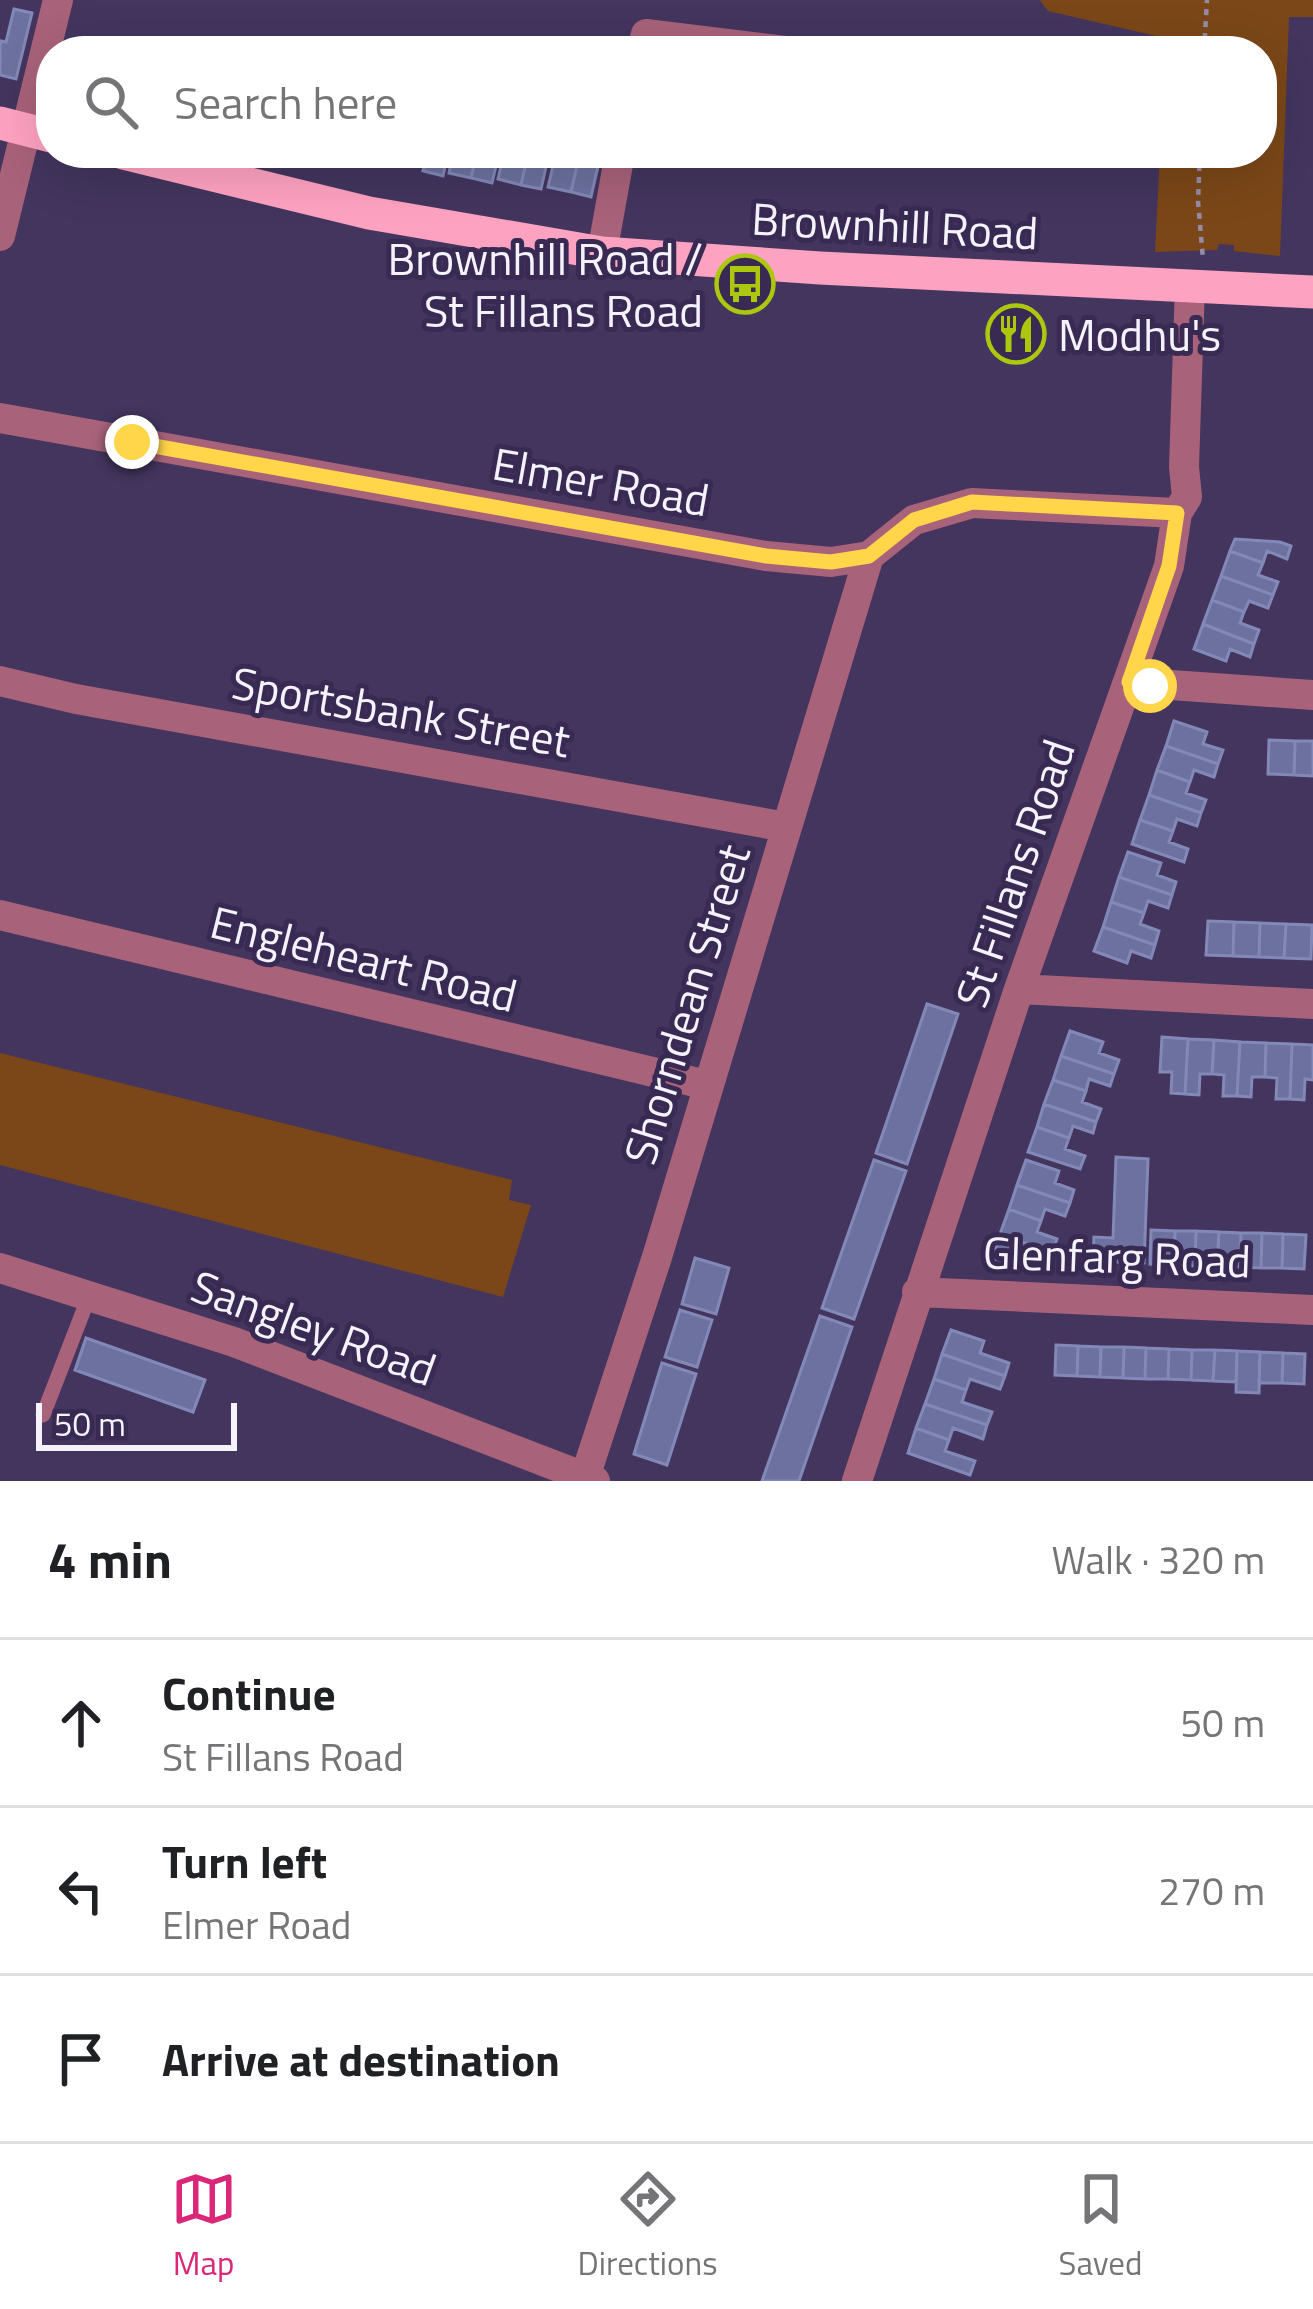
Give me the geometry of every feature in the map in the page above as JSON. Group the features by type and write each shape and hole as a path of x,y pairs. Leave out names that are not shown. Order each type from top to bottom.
{"highway":[{"name":"Brownhill Road","path":"184,168 369,213 602,253 820,268 1197,272 1313,292"}],"street":[{"path":"49,36 58,0"},
{"path":"0,236 36,89"},
{"path":"602,253 617,168"},
{"name":"St Fillans Road","path":"857,1481 1019,989 1169,566 1177,513 1187,497 1184,467 1197,272"},
{"name":"Elmer Road","path":"0,418 766,556 831,562 869,556"},
{"path":"869,556 914,520 972,502 1177,513"},
{"name":"Shorndean Street","path":"590,1479 869,556"},
{"name":"Sportsbank Street","path":"0,681 76,699 786,826"},
{"path":"1129,682 1313,695"},
{"name":"Engleheart Road","path":"0,915 707,1085"},
{"path":"1019,989 1313,1004"},
{"name":"Sangley Road","path":"0,1268 234,1342 590,1479"},
{"name":"Glenfarg Road","path":"917,1292 1313,1310"}],"lane":[{"path":"43,1415 88,1299"}],"path":[{"path":"1205,36 1207,0"},
{"path":"1197,272 1199,168"}],"shaded area":[{"path":"1040,0 1313,0 1313,17 1289,17 1280,256 1234,251 1234,245 1219,244 1217,250 1155,252 1159,168 1277,168 1277,36 1156,36 1048,11"},
{"path":"0,1053 512,1180 509,1200 531,1205 503,1297 0,1165"}],"building":[{"path":"14,9 32,13 16,79 0,75 0,45 6,42"},
{"path":"424,168 445,168 443,176"},
{"path":"450,168 473,168 471,178 449,173"},
{"path":"473,168 496,168 492,183 471,178"},
{"path":"501,168 525,168 521,185 498,179"},
{"path":"525,168 546,168 541,189 521,185"},
{"path":"552,168 577,168 571,192 548,187"},
{"path":"577,168 598,168 591,197 571,192"},
{"path":"1235,539 1291,546 1287,559 1267,551 1263,563 1230,551"},
{"path":"1230,551 1263,563 1258,575 1278,582 1273,595 1221,576"},
{"path":"1221,576 1273,595 1268,608 1249,601 1244,612 1212,600"},
{"path":"1212,600 1244,612 1240,623 1259,630 1254,644 1203,624"},
{"path":"1203,624 1254,644 1250,657 1230,649 1226,661 1194,649"},
{"path":"1174,721 1207,732 1203,744 1223,750 1218,764 1166,746"},
{"path":"1269,740 1295,741 1294,775 1268,774"},
{"path":"1295,741 1313,741 1313,776 1294,775"},
{"path":"1166,746 1218,764 1214,777 1194,770 1190,782 1157,770"},
{"path":"1157,770 1190,782 1186,793 1206,800 1201,813 1149,795"},
{"path":"1149,795 1201,813 1197,826 1177,819 1173,831 1140,820"},
{"path":"1140,820 1173,831 1169,842 1188,849 1184,862 1132,844"},
{"path":"1128,852 1161,863 1157,875 1176,882 1172,895 1119,877"},
{"path":"1119,877 1172,895 1168,908 1148,901 1144,913 1111,902"},
{"path":"1111,902 1144,913 1140,924 1159,931 1155,945 1103,927"},
{"path":"1208,921 1234,922 1233,956 1206,955"},
{"path":"1234,922 1260,923 1259,957 1233,956"},
{"path":"1260,923 1286,924 1284,958 1259,957"},
{"path":"1286,924 1312,925 1311,959 1284,958"},
{"path":"1103,927 1155,945 1151,958 1131,951 1127,963 1094,951"},
{"path":"927,1004 958,1014 907,1164 876,1153"},
{"path":"1070,1031 1103,1042 1099,1053 1119,1060 1114,1074 1061,1056"},
{"path":"1162,1037 1188,1039 1185,1094 1171,1093 1172,1072 1160,1072"},
{"path":"1188,1039 1214,1040 1212,1074 1200,1074 1199,1095 1185,1094"},
{"path":"1214,1040 1240,1042 1237,1096 1223,1096 1224,1075 1212,1074"},
{"path":"1240,1042 1266,1043 1265,1077 1252,1077 1251,1097 1237,1096"},
{"path":"1266,1043 1292,1044 1290,1099 1276,1099 1277,1078 1265,1077"},
{"path":"1292,1044 1313,1045 1313,1080 1305,1079 1304,1100 1290,1099"},
{"path":"1061,1056 1114,1074 1110,1086 1089,1079 1086,1091 1053,1080"},
{"path":"1053,1080 1086,1091 1082,1102 1101,1109 1096,1122 1044,1104"},
{"path":"1044,1104 1096,1122 1093,1133 1073,1126 1069,1138 1037,1127"},
{"path":"1037,1127 1069,1138 1065,1149 1085,1156 1080,1169 1028,1152"},
{"path":"1116,1157 1148,1159 1144,1263 1093,1261 1094,1237 1113,1238"},
{"path":"874,1160 906,1171 854,1319 822,1308"},
{"path":"1026,1160 1059,1171 1055,1183 1074,1190 1070,1203 1017,1185"},
{"path":"1017,1185 1070,1203 1065,1216 1045,1209 1041,1221 1009,1209"},
{"path":"1009,1209 1041,1221 1037,1232 1057,1239 1052,1253 1000,1234"},
{"path":"1151,1230 1175,1231 1174,1265 1150,1264"},
{"path":"1175,1231 1196,1231 1195,1266 1174,1265"},
{"path":"1196,1231 1219,1232 1217,1266 1195,1266"},
{"path":"1219,1232 1241,1233 1240,1267 1217,1266"},
{"path":"1241,1233 1262,1233 1261,1268 1240,1267"},
{"path":"1262,1233 1283,1234 1282,1268 1261,1268"},
{"path":"1000,1234 1052,1253 1048,1266 1028,1259 1024,1270 992,1259"},
{"path":"1283,1234 1306,1235 1304,1269 1282,1268"},
{"path":"695,1258 729,1268 716,1314 682,1304"},
{"path":"680,1310 712,1320 697,1367 665,1357"},
{"path":"820,1316 852,1327 799,1481 762,1481"},
{"path":"951,1330 984,1341 980,1353 1009,1363 1005,1376 942,1354"},
{"path":"86,1338 205,1380 193,1412 75,1370"},
{"path":"1056,1345 1078,1346 1077,1376 1055,1375"},
{"path":"1078,1346 1101,1347 1100,1377 1077,1376"},
{"path":"1101,1347 1124,1347 1123,1378 1100,1377"},
{"path":"1124,1347 1146,1348 1145,1379 1123,1378"},
{"path":"1146,1348 1169,1349 1168,1379 1145,1379"},
{"path":"1169,1349 1192,1350 1191,1380 1168,1379"},
{"path":"1192,1350 1215,1350 1213,1381 1191,1380"},
{"path":"1215,1350 1237,1351 1236,1382 1213,1381"},
{"path":"1237,1351 1260,1352 1259,1393 1236,1392"},
{"path":"1260,1352 1283,1353 1282,1383 1259,1383"},
{"path":"1283,1353 1305,1354 1304,1384 1282,1383"},
{"path":"942,1354 1005,1376 1000,1389 970,1379 966,1390 934,1379"},
{"path":"662,1363 696,1374 667,1465 634,1454"},
{"path":"934,1379 966,1390 962,1402 992,1412 987,1425 925,1404"},
{"path":"925,1404 987,1425 983,1439 953,1428 949,1440 916,1428"},
{"path":"916,1428 949,1440 945,1451 975,1461 970,1475 908,1453"}],"place":[{"name":"Brownhill Road / St Fillans Road","path":"745,284"},
{"name":"Modhu's","path":"1016,334"}],"route":[{"path":"132,442 766,556 831,562 869,556 914,520 972,502 1177,513 1169,566 1129,682 1150,686"}]}
